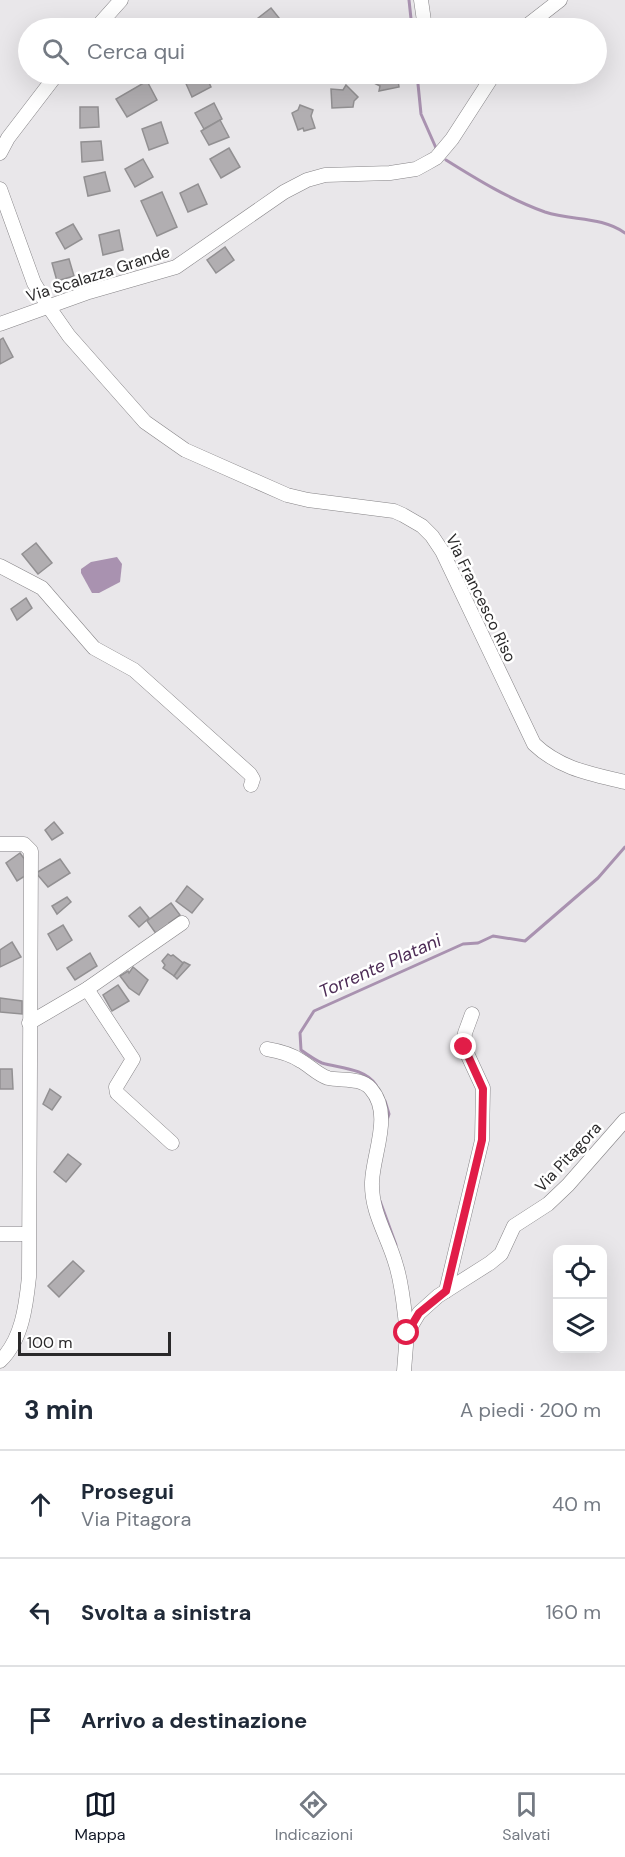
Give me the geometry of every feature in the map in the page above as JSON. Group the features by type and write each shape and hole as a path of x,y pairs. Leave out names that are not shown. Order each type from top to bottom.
{"street":[{"path":"105,18 121,0"},
{"path":"421,0 424,18"},
{"path":"537,18 560,0"},
{"path":"0,153 8,138 49,84"},
{"name":"Via Scalazza Grande","path":"0,324 89,292 176,267 284,192 307,180 325,176 390,173 416,169 436,158 452,139 488,84"},
{"name":"Via Francesco Riso","path":"0,189 27,265 48,306 69,336 133,409 158,432 185,450 287,495 394,512 422,526 442,551 534,744 551,758 576,770 625,782"},
{"path":"0,566 42,588 94,648 134,670 250,774 253,779 251,785"},
{"path":"0,844 24,844 31,850 29,1276 27,1300 15,1342 0,1361"},
{"path":"29,1023 87,989 182,923"},
{"path":"87,989 133,1059 116,1087 117,1093 172,1143"},
{"path":"446,1291 482,1140 483,1089 464,1047 465,1033 472,1014"},
{"path":"267,1049 282,1052 301,1061 328,1078 366,1084 379,1102 382,1116 372,1184 379,1225 396,1262 401,1282 407,1333 404,1371"},
{"name":"Via Pitagora","path":"407,1333 419,1313 446,1291 501,1254 514,1226 548,1204 568,1185 625,1120"},
{"path":"0,1234 28,1234"}],"shaded area":[{"path":"117,557 122,564 120,582 99,593 92,593 81,569 91,562"}],"building":[{"path":"271,8 279,18 258,18"},
{"path":"142,84 149,84 157,100 127,117 116,99"},
{"path":"186,84 210,84 211,87 192,97"},
{"path":"376,84 399,84 399,87 379,91 380,86"},
{"path":"346,85 358,97 353,107 332,108 331,89 343,90"},
{"path":"214,103 222,119 204,129 195,113"},
{"path":"300,105 313,110 311,116 315,128 298,130 292,113 298,110"},
{"path":"80,107 98,107 99,127 80,128"},
{"path":"220,120 229,137 209,145 201,131"},
{"path":"161,122 168,143 149,150 142,129"},
{"path":"101,141 103,160 82,162 81,142"},
{"path":"229,148 240,167 221,178 210,159"},
{"path":"143,159 153,177 135,187 125,169"},
{"path":"105,172 110,191 88,196 84,177"},
{"path":"198,184 207,204 188,212 180,193"},
{"path":"162,192 177,227 157,236 141,201"},
{"path":"73,224 82,239 65,249 56,233"},
{"path":"119,230 123,250 103,255 99,235"},
{"path":"225,247 234,260 216,273 207,260"},
{"path":"69,259 74,276 57,281 52,263"},
{"path":"3,338 13,357 0,364 0,340"},
{"path":"36,543 52,563 38,574 22,554"},
{"path":"26,598 32,608 17,620 11,609"},
{"path":"54,822 63,833 52,840 45,830"},
{"path":"20,853 28,864 28,874 17,881 6,863"},
{"path":"60,859 70,873 48,887 36,873"},
{"path":"187,886 203,899 192,913 176,901"},
{"path":"67,897 71,902 57,914 52,906"},
{"path":"171,903 180,915 157,935 147,921"},
{"path":"140,907 149,918 139,927 129,916"},
{"path":"63,925 72,940 57,950 48,934"},
{"path":"12,942 21,957 0,967 0,950"},
{"path":"90,953 97,966 75,980 67,968"},
{"path":"168,954 183,963 174,976 163,968 165,965 162,961"},
{"path":"184,962 190,965 177,979 174,976"},
{"path":"133,967 148,980 139,995 129,988 120,976 128,971 129,973"},
{"path":"118,985 129,1001 112,1011 103,995"},
{"path":"0,998 22,1001 22,1014 0,1012"},
{"path":"0,1069 12,1069 13,1089 0,1089"},
{"path":"50,1089 61,1097 52,1110 43,1104"},
{"path":"68,1154 81,1164 66,1182 54,1172"},
{"path":"73,1261 84,1271 59,1297 48,1286"}],"waterway":[{"path":"409,0 411,18"},
{"path":"418,84 421,114 436,148"},
{"name":"Torrente Platani","path":"446,160 494,189 532,207 555,215 596,221 625,233"},
{"name":"Torrente Platani","path":"376,1085 359,1072 322,1063 301,1050 300,1033 314,1011 463,944 478,943 493,936 525,941 598,878 625,847"},
{"name":"Torrente Platani","path":"385,1101 389,1114 387,1120"},
{"name":"Torrente Platani","path":"380,1201 396,1245"}],"route":[{"path":"407,1333 419,1313 446,1291 456,1240 482,1140 483,1089 464,1047"}]}
